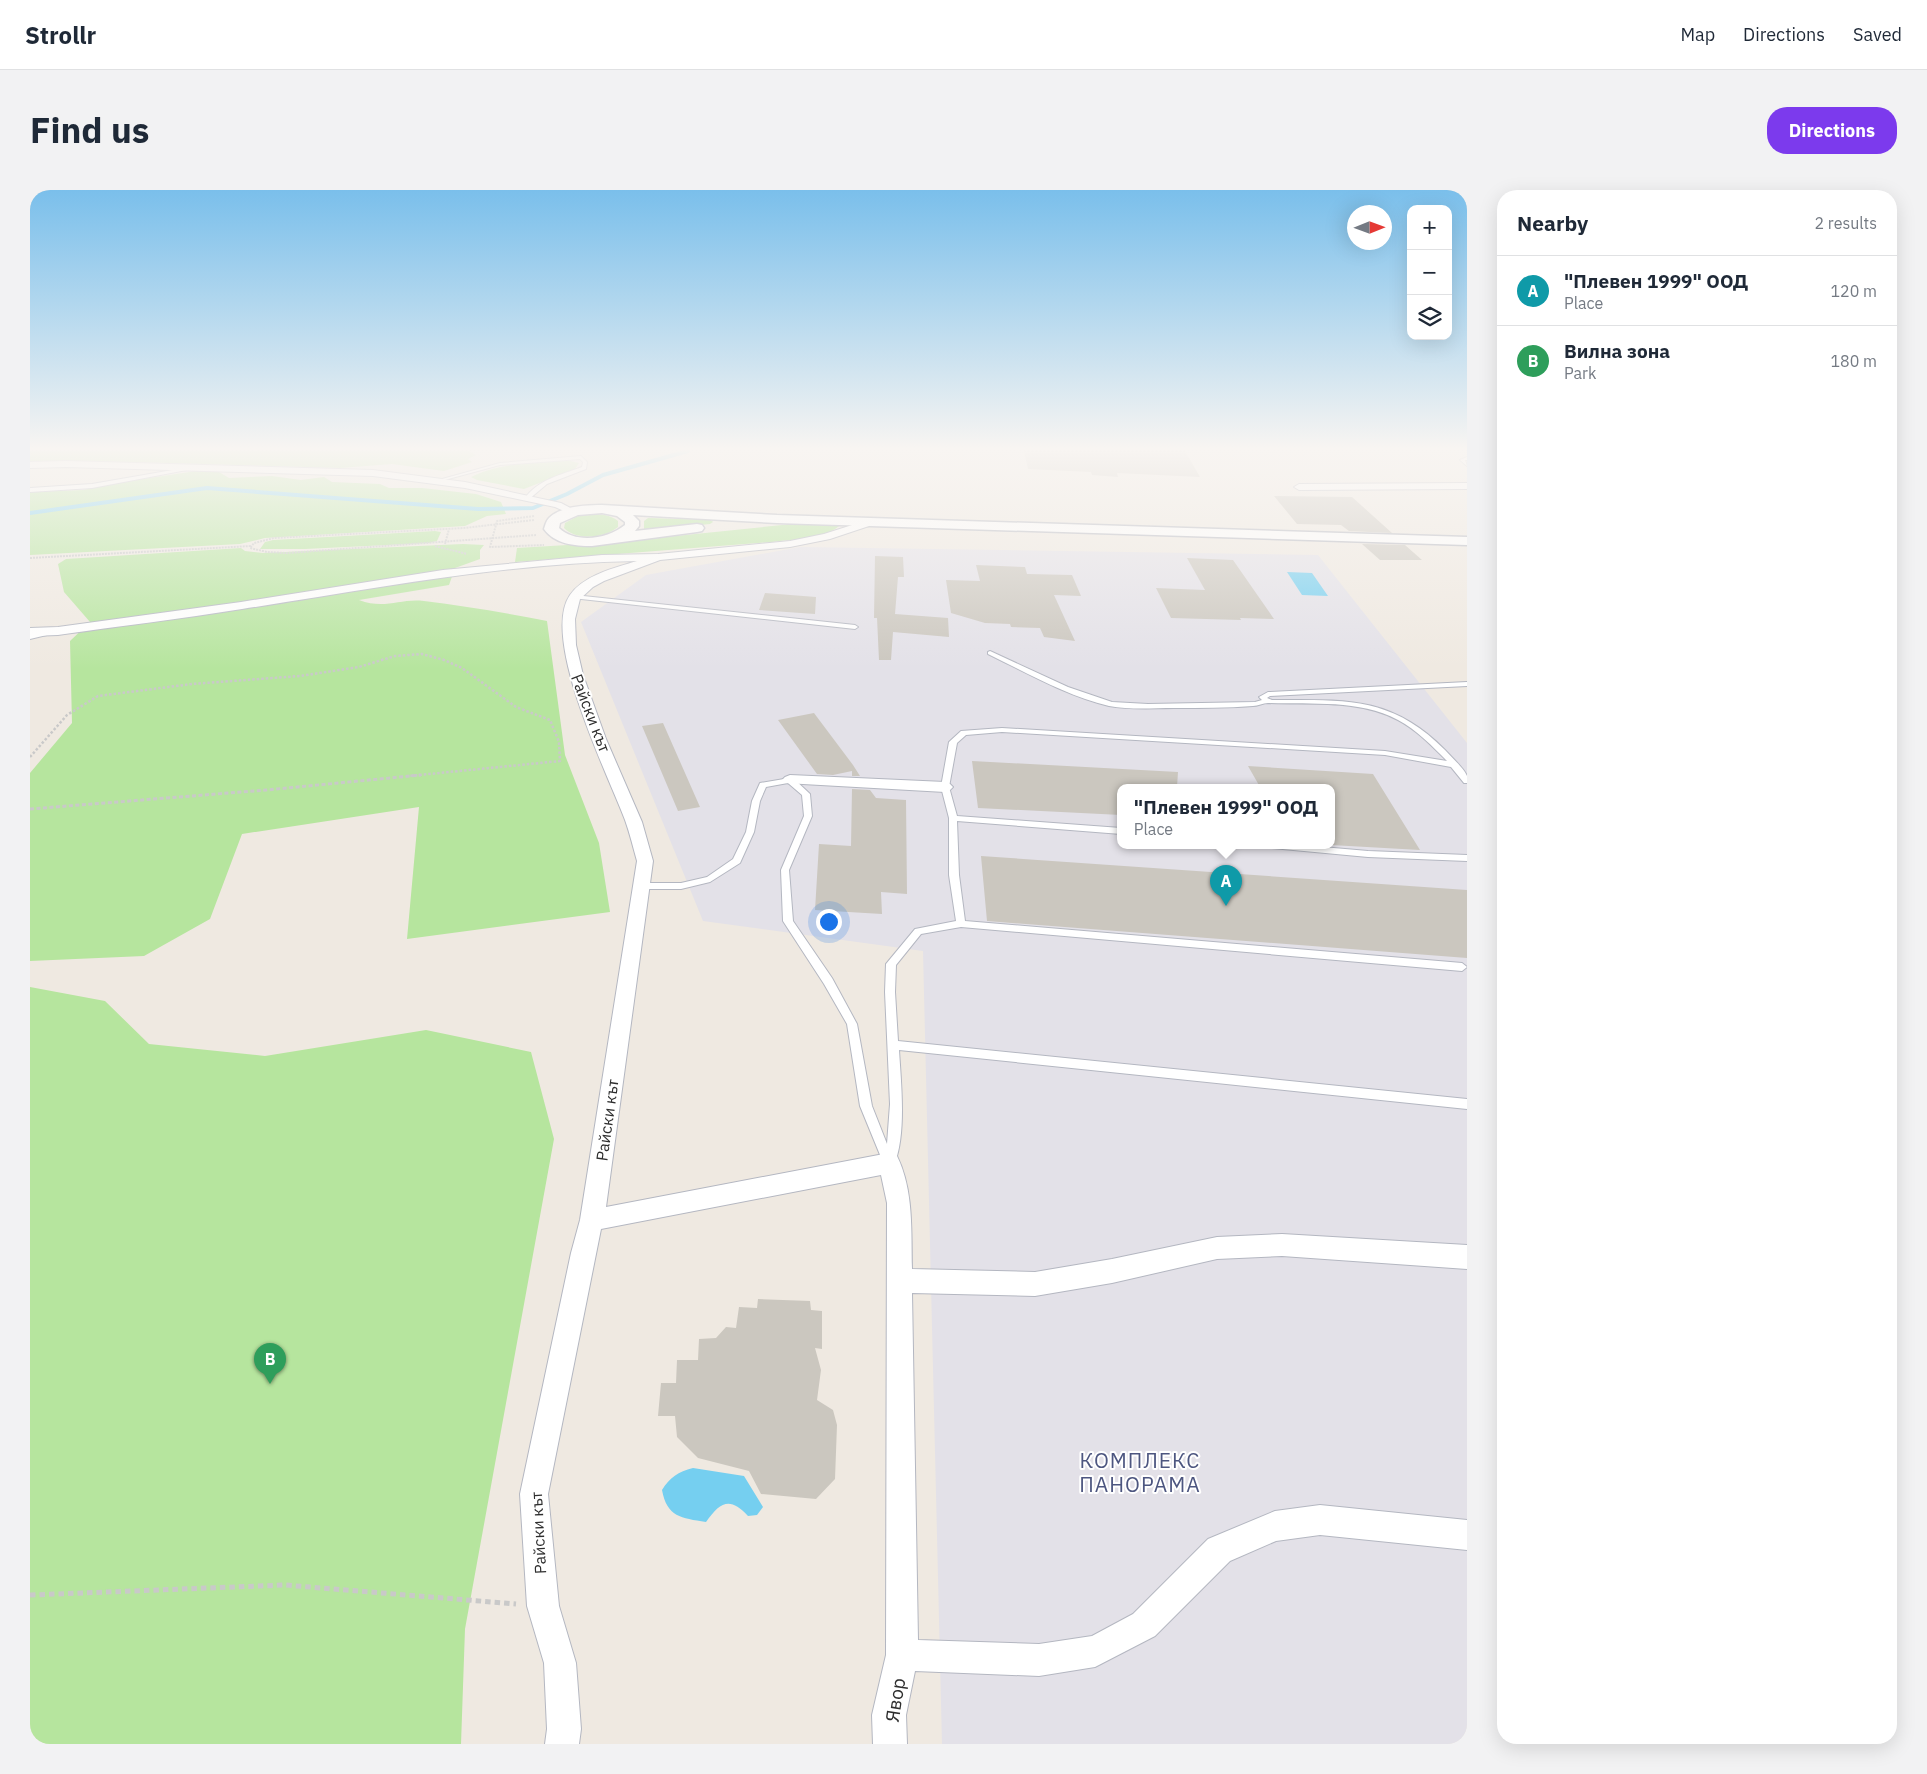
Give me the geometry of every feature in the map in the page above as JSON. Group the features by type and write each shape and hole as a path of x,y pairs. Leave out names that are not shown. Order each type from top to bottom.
{"street":[{"path":"553,524 554,533 568,540 578,541 738,524"},
{"path":"611,538 628,531 632,524"},
{"path":"30,632 58,631 241,606 443,572 602,558 658,558 808,541 826,538 868,524"},
{"path":"920,524 1467,541"},
{"path":"574,597 598,580 658,558"},
{"name":"Райски кът","path":"562,1744 564,1729 560,1663 543,1606 534,1494 583,1253 592,1220 645,861 633,819 573,667 567,615 574,597"},
{"path":"790,780 945,787"},
{"path":"592,1220 889,1162"},
{"name":"Явор","path":"889,1162 899,1203 902,1655 890,1715 890,1744"},
{"path":"900,1281 1035,1284 1112,1271 1217,1248 1282,1244 1467,1257"},
{"path":"902,1655 1038,1660 1095,1651 1144,1625 1218,1550 1275,1526 1320,1520 1467,1535"}],"lane":[{"path":"574,597 854,627"},
{"path":"30,637 58,631"},
{"path":"990,653 1065,689 1111,704 1148,706 1235,705 1266,701 1279,703 1352,702 1389,711 1419,730 1467,781"},
{"path":"1266,701 1263,697 1268,694 1467,684"},
{"path":"961,924 954,875 953,818 945,787 953,742 964,733 1002,730 1385,752 1454,765"},
{"path":"641,886 681,886 710,879 737,860 750,832 756,801 763,785 790,780 806,794 808,816 785,870 788,921 828,980 852,1024 866,1106 889,1162"},
{"path":"953,818 1117,831"},
{"path":"1315,849 1368,854 1467,858"},
{"path":"889,1162 894,1145 896,1108 890,992 891,964 918,931 961,924 1462,967"},
{"path":"894,1045 1467,1104"}],"path":[{"path":"30,558 251,546 263,540 274,538 449,529 496,524 490,547 571,544 578,541"},
{"path":"445,544 449,529"},
{"path":"251,546 250,548 254,550 266,552 432,545 554,533"},
{"path":"432,545 470,555"},
{"path":"502,550 511,547"},
{"path":"30,757 67,715 98,696 192,684 300,676 359,667 396,656 422,654 444,660 462,668 516,707 550,720 559,742 560,761 276,789 30,809"},
{"path":"30,1595 285,1585 543,1606"}],"shaded area":[{"path":"800,547 1318,555 1467,743 1467,1744 942,1744 923,951 703,921 581,622 646,575"}],"green space":[{"path":"30,524 470,524 465,526 265,538 240,544 30,555"},
{"path":"565,524 618,524 618,527 612,531 598,536 576,535 564,528"},
{"path":"644,524 711,524 649,530 644,529"},
{"path":"797,524 835,524 839,526 825,534 772,542 515,562 517,548 617,542"},
{"path":"441,532 437,541 429,543 305,549 260,549 265,542 273,540"},
{"path":"463,544 484,545 480,550 480,559 455,568 449,585 359,600 377,604 424,601 547,621 565,755 599,843 610,912 407,939 419,807 242,834 210,919 144,956 30,961 30,773 72,723 70,641 90,622 64,592 58,564 66,559 241,548 245,551 263,553"},
{"path":"30,987 105,1001 149,1044 265,1056 426,1030 531,1052 554,1139 465,1629 461,1744 30,1744"}],"water":[{"path":"1287,572 1312,573 1328,596 1302,595"},
{"path":"693,1468 744,1476 763,1507 757,1515 748,1516 736,1506 726,1504 716,1510 706,1522 676,1515 667,1506 662,1490 675,1476"}],"building":[{"path":"1297,524 1381,524 1392,533 1349,531 1341,525"},
{"path":"1362,544 1405,545 1422,560 1380,560"},
{"path":"875,556 903,557 904,577 898,577 895,614 948,618 949,637 893,632 891,660 879,660 877,618 874,618"},
{"path":"1187,558 1233,560 1274,619 1171,618 1156,588 1205,590"},
{"path":"976,565 1025,567 1027,574 1072,575 1081,596 1054,595 1075,641 1044,637 1040,628 1011,627 1010,624 985,623 951,613 946,580 980,581"},
{"path":"765,593 816,597 815,614 759,610"},
{"path":"814,713 860,776 852,776 852,771 833,775 817,774 778,720"},
{"path":"663,723 700,807 678,811 642,726"},
{"path":"972,761 1178,772 1177,784 1117,784 1117,815 978,808"},
{"path":"1248,766 1373,774 1420,850 1335,845 1335,784 1258,784"},
{"path":"852,789 870,790 876,798 906,800 907,894 881,892 882,914 815,910 819,844 851,846"},
{"path":"981,856 1467,890 1467,958 987,921"},
{"path":"758,1299 810,1301 811,1310 822,1311 822,1349 815,1348 821,1370 817,1400 833,1410 837,1425 835,1479 816,1499 761,1494 749,1471 698,1458 677,1437 675,1416 658,1416 661,1383 676,1383 677,1360 698,1360 699,1339 716,1338 726,1327 736,1328 739,1307 757,1308"}],"place":[{"name":"\"Плевен 1999\" ООД","path":"1226,906"},
{"name":"Вилна зона","path":"270,1384"}],"district":[{"name":"КОМПЛЕКС ПАНОРАМА","path":"1140,1472"}]}
